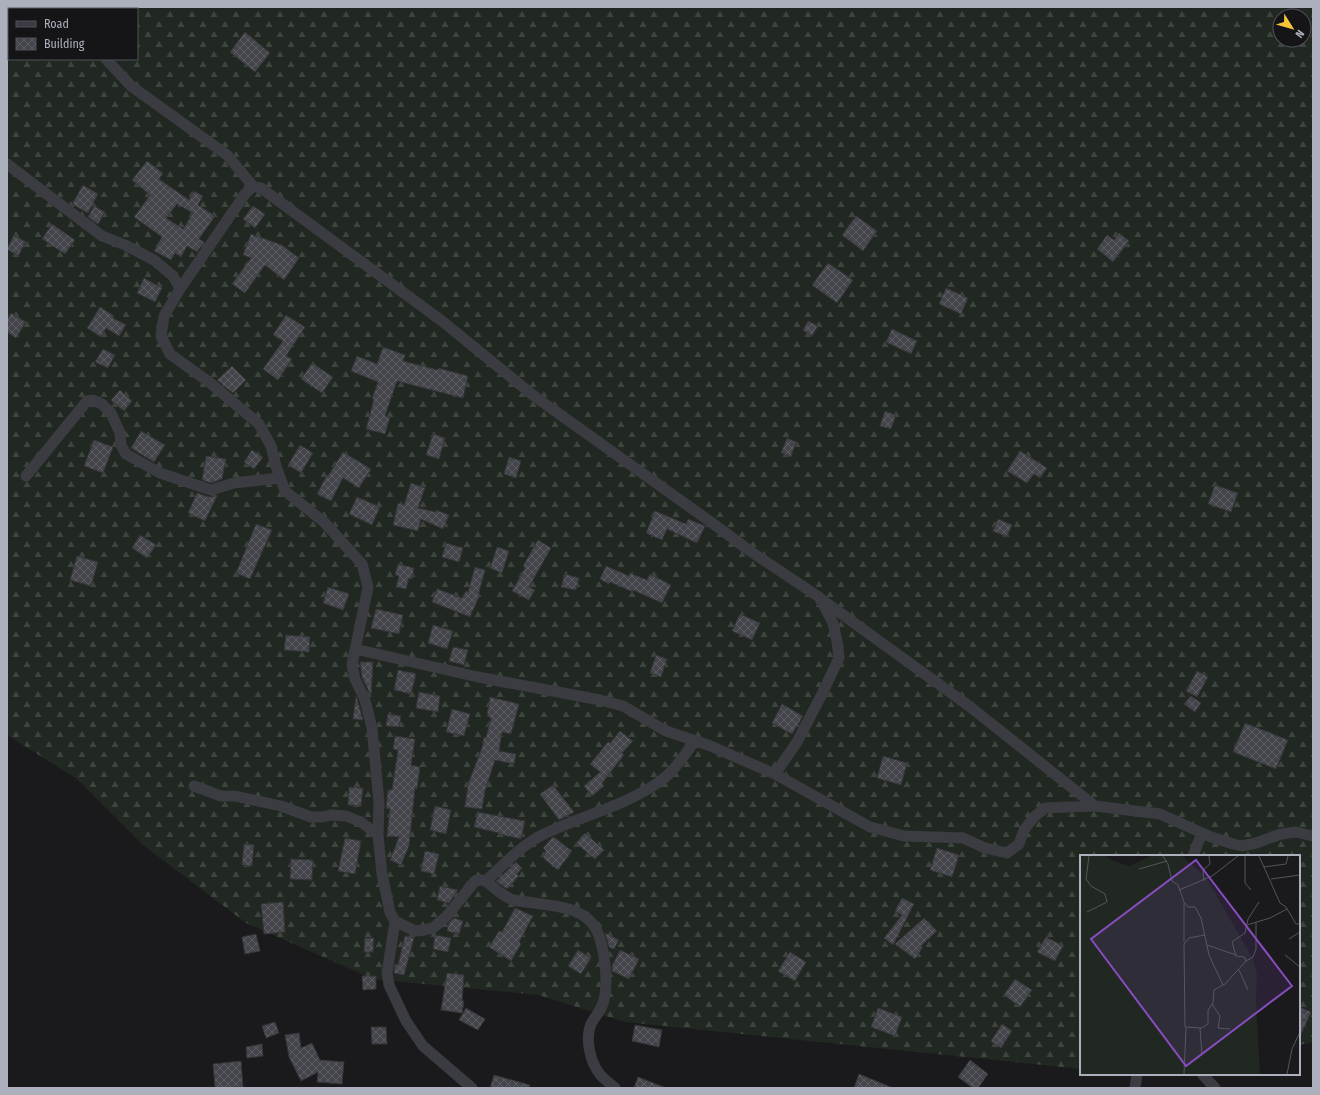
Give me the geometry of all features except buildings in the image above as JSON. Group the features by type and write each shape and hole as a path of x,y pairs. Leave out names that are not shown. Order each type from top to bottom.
{"street":[{"path":"107,60 131,86 227,155 254,186 261,188 442,321 534,396 754,554 819,597 969,706 1095,806"},
{"path":"7,164 102,236 125,245 154,260 173,276 180,290"},
{"path":"254,186 245,194 180,290 164,316 161,336 170,354 209,382 259,424 272,446 285,491 324,522 362,564 368,587 352,665 355,679 365,700 372,728 379,802 378,835 382,874 390,912 395,921 404,927 419,932 433,928 447,916 475,881 481,880 486,881 514,900 561,907 580,913 591,922 598,933 604,954 605,995 602,1006 588,1034 588,1044 599,1073 615,1088"},
{"path":"26,476 87,401 93,400 102,404 111,413 120,433 122,445 126,454 160,473 211,490 234,483 280,478"},
{"path":"776,774 822,696 839,658 833,623 819,597"},
{"path":"355,649 478,677 600,700 623,706 666,731 714,748 776,774 870,827 904,836 963,838 985,848 1007,853 1019,844 1024,830 1034,817 1045,808 1095,806 1160,814 1202,834 1242,846 1256,843 1281,834 1296,832 1313,836"},
{"path":"486,881 512,856 541,836 612,807 660,782 676,766 695,741"},
{"path":"194,786 221,796 235,796 282,806 311,817 331,815 346,816 361,822 378,835"},
{"path":"1193,855 1202,834"},
{"path":"395,921 387,973 389,985 406,1021 423,1046 472,1088"},
{"path":"1135,1088 1137,1075"},
{"path":"1203,1075 1215,1088"}],"green space":[{"path":"7,7 1313,7 1313,1042 1300,1045 1300,855 1080,855 1080,1069 625,1022 538,995 373,979 246,923 143,845 77,779 7,735"}]}
